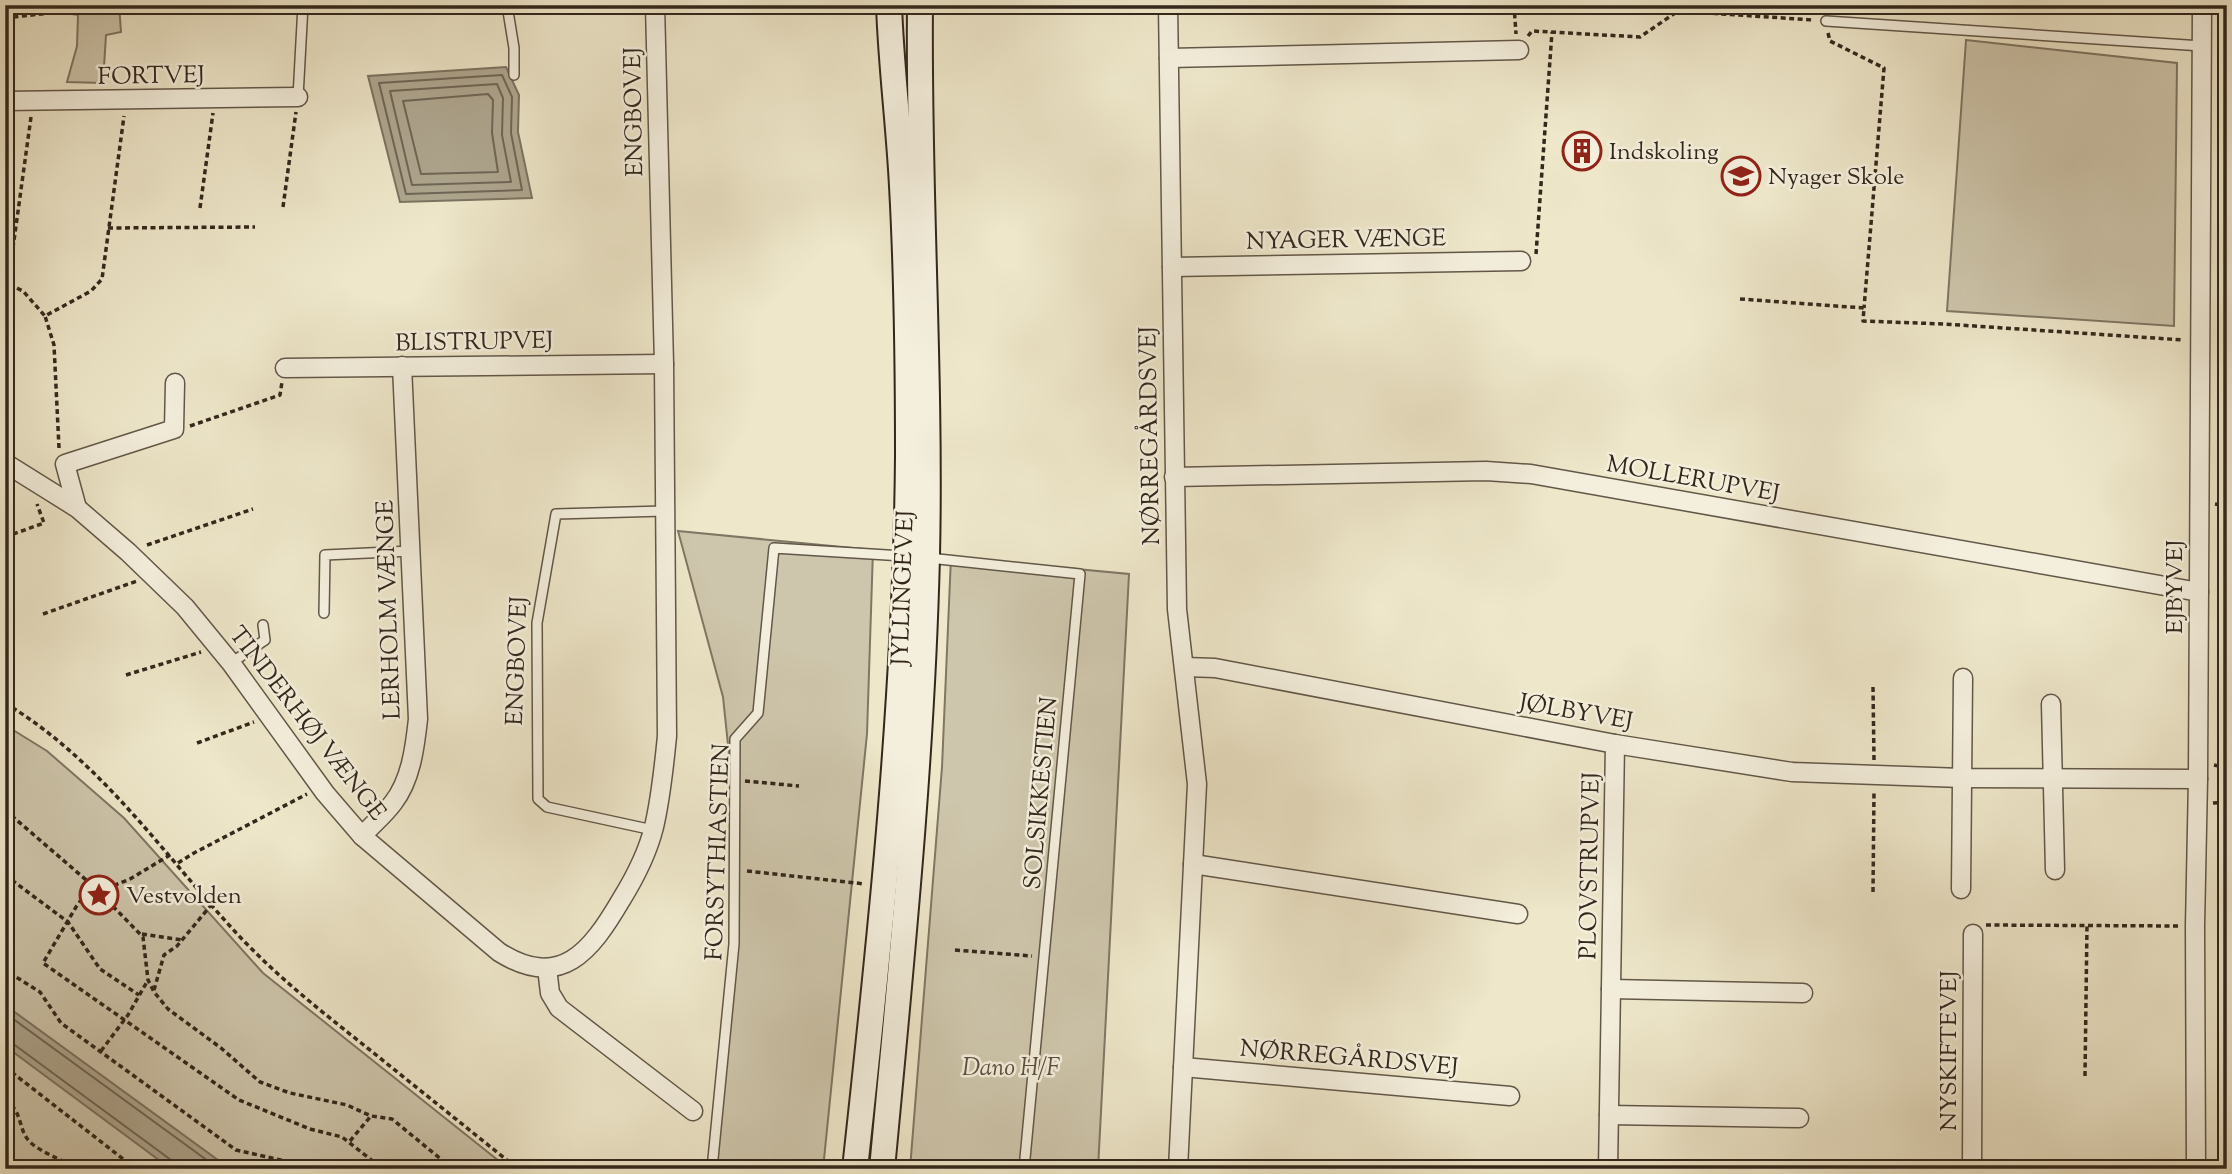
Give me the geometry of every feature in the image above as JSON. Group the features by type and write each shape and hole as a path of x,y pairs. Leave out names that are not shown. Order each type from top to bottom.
{"street":[{"name":"ENGBOVEJ","path":"547,968 578,958 601,935 630,886 653,830 663,779 667,736 664,364 655,5"},
{"name":"JYLLINGEVEJ","path":"882,1169 911,852 916,557 908,459 902,184 889,5"},
{"name":"JYLLINGEVEJ","path":"855,1169 928,431 919,5"},
{"name":"NØRREGÅRDSVEJ","path":"1168,5 1177,609 1197,784 1178,1169"},
{"name":"EJBYVEJ","path":"2196,1169 2195,926 2199,779 2202,5"},
{"path":"1169,58 1519,50"},
{"name":"FORTVEJ","path":"5,102 298,97"},
{"name":"NYAGER VÆNGE","path":"1172,267 1521,261"},
{"name":"BLISTRUPVEJ","path":"285,368 664,364"},
{"name":"LERHOLM VÆNGE","path":"362,836 394,802 406,777 415,749 418,719 402,366"},
{"path":"42,485 65,464 174,429 175,383"},
{"name":"TINDERHØJ VÆNGE","path":"5,463 77,508 185,607 231,663 322,789 362,836 499,952 515,962 530,967 547,968"},
{"path":"65,464 77,508"},
{"name":"MOLLERUPVEJ","path":"1174,477 1486,471 1531,474 2199,592"},
{"name":"JØLBYVEJ","path":"1185,667 1215,668 1615,744 1792,772 1962,778 2199,779"},
{"path":"1961,889 1963,678"},
{"path":"2051,704 2055,870"},
{"name":"PLOVSTRUPVEJ","path":"1608,1169 1615,744"},
{"path":"1193,864 1518,915"},
{"name":"NYSKIFTEVEJ","path":"1972,1169 1973,934"},
{"path":"547,968 550,993 559,1008 693,1111"},
{"name":"PLOVSTRUPVEJ","path":"1611,989 1803,993"},
{"name":"NØRREGÅRDSVEJ","path":"1183,1067 1510,1096"},
{"path":"1609,1115 1799,1118"}],"lane":[{"path":"298,97 303,5"},
{"path":"508,5 514,48 514,75"},
{"path":"1826,21 2202,46"},
{"name":"ENGBOVEJ","path":"653,830 547,807 538,799 537,623 556,514 664,511"},
{"name":"FORSYTHIASTIEN","path":"712,1169 734,944 735,739 758,713 774,548 916,557"},
{"path":"324,613 325,555 411,551"},
{"name":"SOLSIKKESTIEN","path":"916,557 1080,574 1024,1169"},
{"path":"231,663 265,640 263,625"}],"path":[{"path":"97,5 97,11"},
{"path":"5,18 59,12 276,5"},
{"path":"1514,5 1519,50"},
{"path":"1519,50 1532,31 1640,37 1678,11 1826,21 1830,41 1884,68 1863,321 2187,340"},
{"path":"1521,261 1535,258 1552,32"},
{"path":"283,207 298,97"},
{"path":"200,208 215,99"},
{"path":"45,316 91,291 102,279 126,100"},
{"path":"33,101 7,284 23,291 45,316 54,345 58,444 65,464"},
{"path":"108,228 256,227"},
{"path":"1740,299 1864,308"},
{"path":"174,429 280,395 285,368"},
{"path":"5,537 44,523 36,503 42,485"},
{"path":"128,552 253,509"},
{"path":"43,614 134,583 148,572"},
{"path":"126,675 199,654 214,642"},
{"path":"5,703 23,714 89,767 242,938 299,993 518,1169"},
{"path":"197,743 253,723 268,714"},
{"path":"735,781 799,786"},
{"path":"178,864 285,804 322,789"},
{"path":"5,810 92,885 143,937 148,980 167,1009 222,1048 260,1082 290,1093 347,1105 371,1116 391,1119 453,1169"},
{"path":"97,892 130,879 170,855"},
{"path":"734,870 884,886"},
{"path":"5,875 68,922 100,969 139,995"},
{"path":"92,885 43,963 239,1101 310,1129 342,1136 383,1169"},
{"path":"154,992 164,955 183,940 212,904"},
{"path":"1973,934 1986,925 2195,926"},
{"path":"2085,1076 2087,925"},
{"path":"140,934 183,940"},
{"path":"955,950 1044,957"},
{"path":"5,966 8,972 40,992 61,1023 236,1150 321,1169"},
{"path":"102,1051 148,980"},
{"path":"5,1067 136,1169"},
{"path":"5,1100 13,1105 20,1116 30,1142 76,1169"},
{"path":"349,1142 371,1116"}],"green space":[{"path":"62,5 119,5 121,32 106,35 103,83 67,82 77,46 78,15 59,12"},
{"path":"1966,40 2177,63 2174,326 1947,311"},
{"path":"678,531 873,550 867,734 823,1169 709,1169 730,940 730,764 723,697"},
{"name":"Dano H/F","path":"951,557 1129,574 1098,1169 910,1169 942,767"},
{"name":"Vestvolden","path":"5,725 47,751 124,818 263,973 509,1169 5,1169"}],"water":[{"path":"506,67 519,95 518,132 532,198 400,202 368,76"},
{"path":"5,1005 233,1169 171,1169 5,1046"}],"place":[{"name":"Indskoling","path":"1582,151"},
{"name":"Nyager Skole","path":"1741,176"},
{"name":"Vestvolden","path":"99,895"}]}
